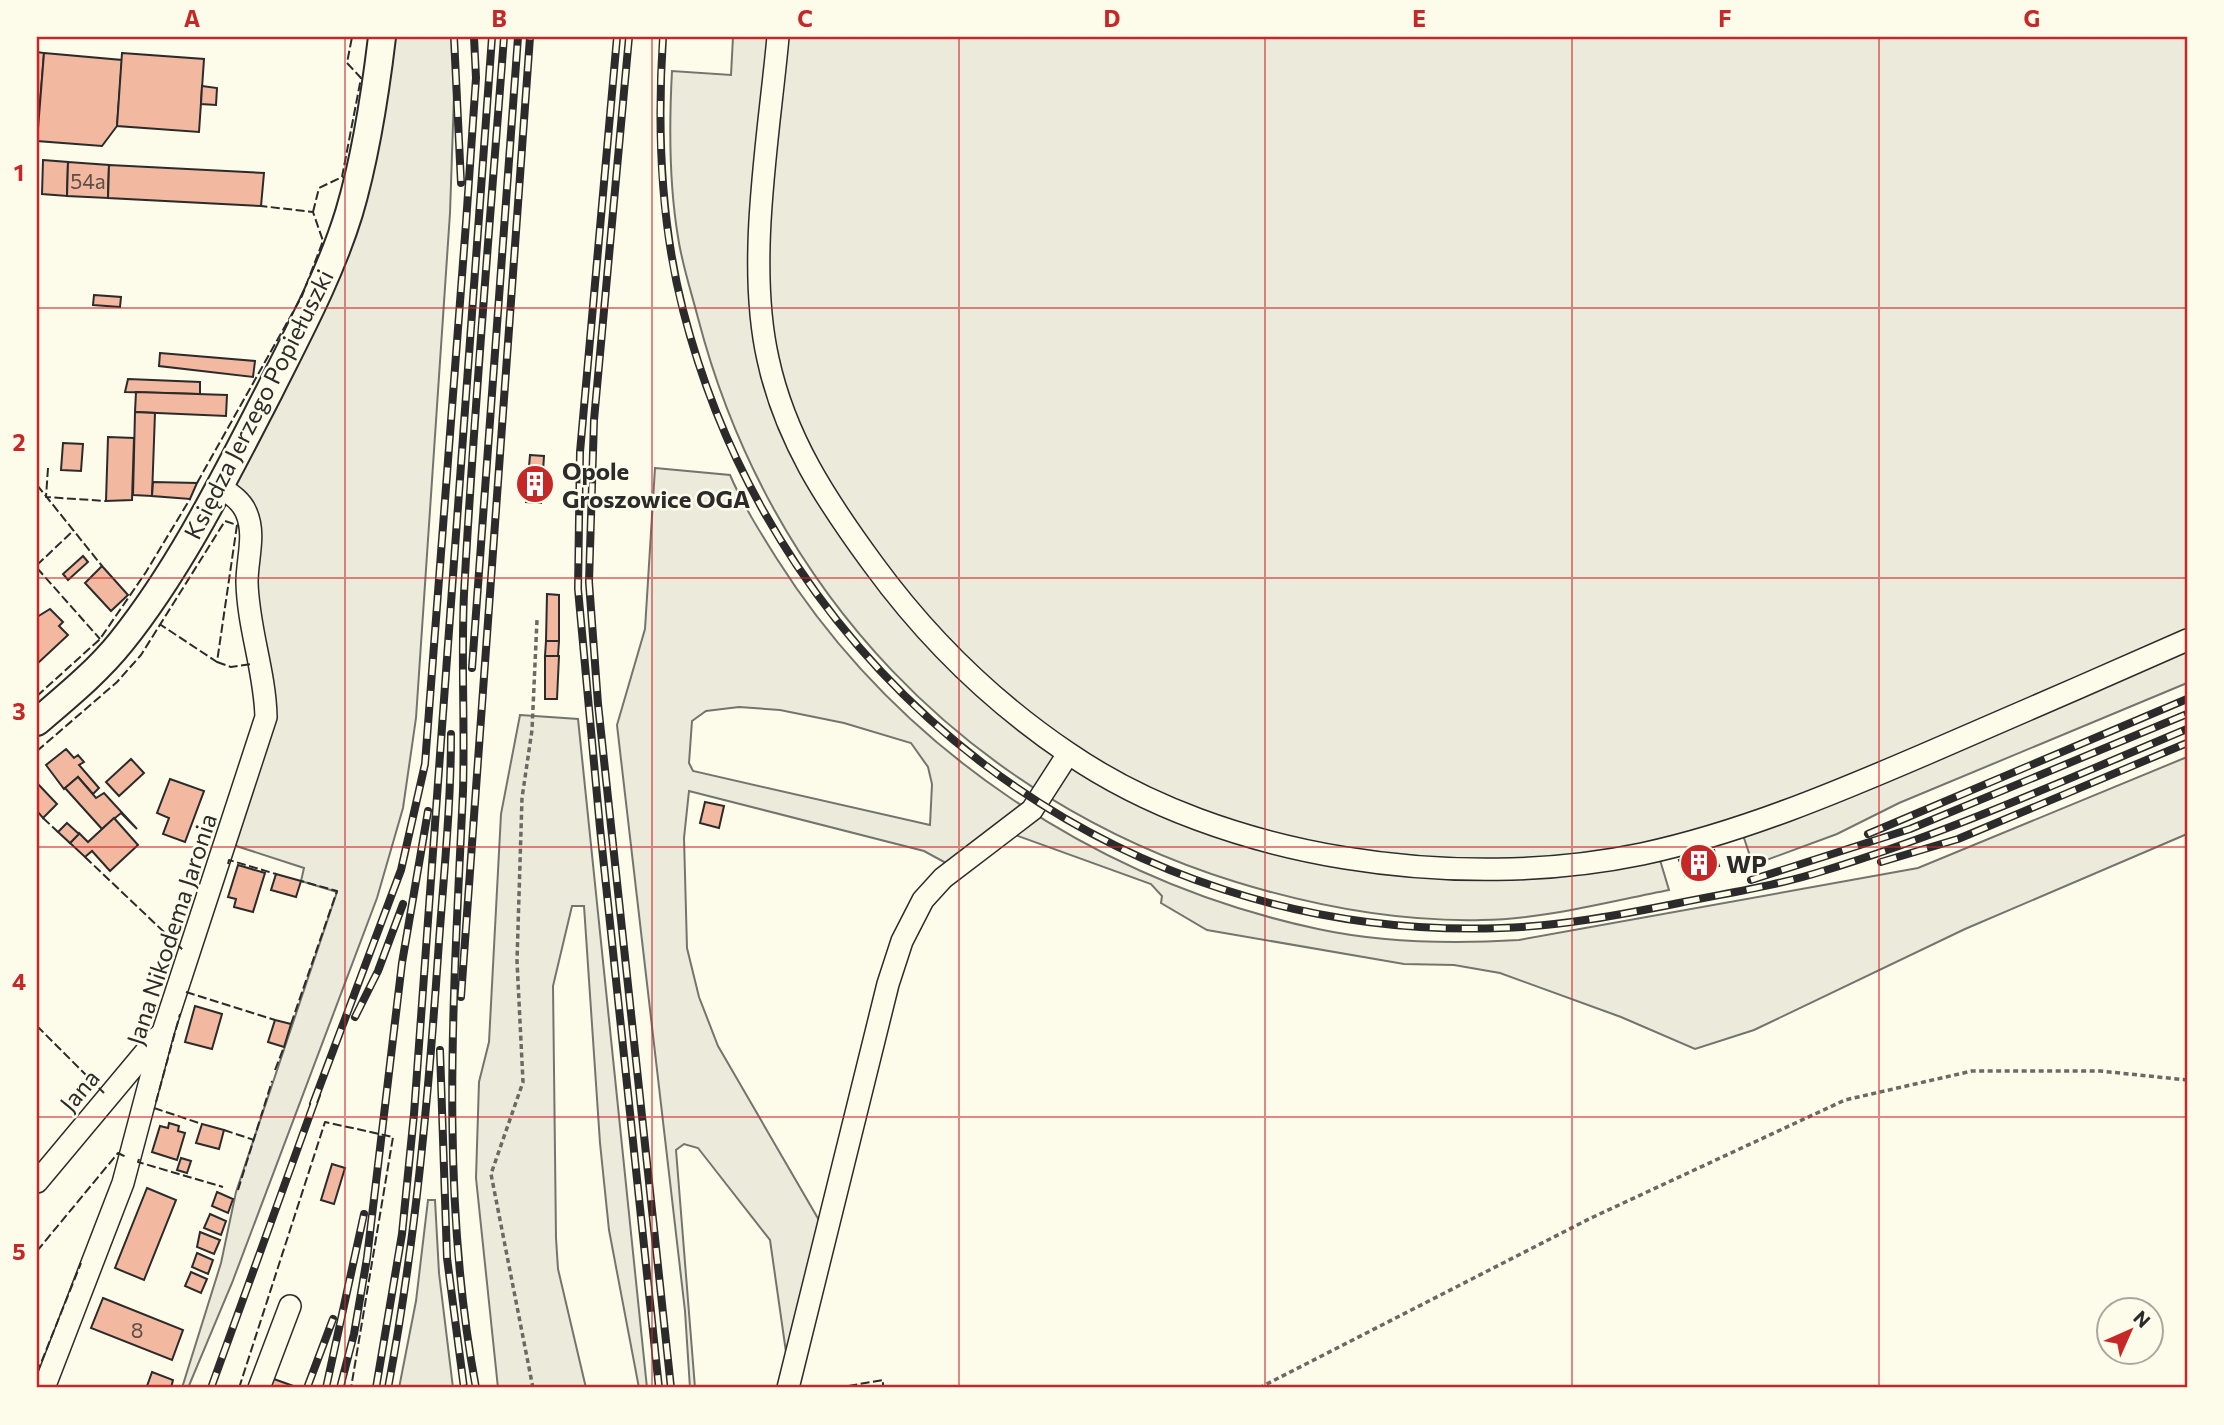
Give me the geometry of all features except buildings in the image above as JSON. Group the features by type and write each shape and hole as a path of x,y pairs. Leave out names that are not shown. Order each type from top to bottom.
{"main road":[{"name":"Księdza Jerzego Popiełuszki","path":"37,722 121,643 170,570 219,486 296,338 344,227 364,154 382,37"}],"street":[{"path":"778,37 761,230 760,300 768,360 796,445 831,507 934,641 990,694 1068,754 1172,809 1233,830 1356,861 1455,869 1589,861 1667,848 1816,799 2187,640"},
{"name":"Jana Nikodema Jaronia","path":"44,1388 127,1171 163,1032 266,717 261,669 249,607 250,526 238,499 219,486"},
{"path":"788,1388 888,985 910,921 923,900 943,878 1032,810 1068,754"},
{"name":"Jana","path":"37,1182 163,1032"},
{"path":"259,1388 290,1306"}],"path":[{"path":"533,1388 491,1174 523,1082 517,961 521,853 537,620"},
{"path":"1259,1388 1591,1218 1845,1100 1972,1071 2100,1070 2187,1080"}],"shaded area":[{"path":"382,37 456,37 450,213 416,718 403,808 377,898 232,1283 188,1388 182,1388 221,1263 236,1192 337,892 301,881 304,868 227,843 260,741 251,542 219,486 325,276"},
{"path":"733,37 2187,37 2187,683 1899,803 1837,834 1753,865 1740,826 1657,850 1669,890 1553,913 1506,919 1451,920 1358,911 1236,882 1138,845 1048,797 966,739 892,671 828,594 774,509 730,417 698,318 680,247 671,175 672,71 731,75"},
{"path":"655,468 730,475 746,508 777,559 826,628 882,691 943,748 1010,798 1082,842 1158,878 1237,907 1343,934 1444,942 1519,940 1918,868 2187,757 2187,834 1965,929 1754,1030 1695,1049 1621,1017 1500,973 1454,965 1404,964 1207,930 1161,903 1162,896 1151,884 1007,832 957,869 924,851 689,791 684,838 687,948 699,997 718,1046 827,1234 790,1380 770,1240 698,1148 684,1144 676,1150 695,1388 690,1388 685,1311 617,725 645,629","holes":["739,707 780,710 844,723 911,743 928,767 932,784 930,825 693,771 689,763 692,721 706,711"]},
{"path":"520,715 578,719 647,1388 639,1388 609,1230 600,1143 584,906 572,906 553,986 556,1238 558,1269 586,1388 498,1388 476,1178 479,1082 489,1042 501,814"},
{"path":"428,1200 435,1200 439,1273 453,1388 399,1388 416,1301"}],"railway":[{"path":"454,37 461,183"},
{"path":"313,1104 401,870 425,764 476,78 474,37"},
{"path":"376,1388 402,1234 414,1114 492,37"},
{"path":"476,1388 464,1314 457,1240 453,1165 453,1015 463,791 464,594 504,37"},
{"path":"472,668 518,37"},
{"path":"461,997 530,37"},
{"path":"617,37 580,452 578,589 600,828 659,1388"},
{"path":"629,37 594,420 589,582 598,704 671,1388"},
{"path":"663,37 660,106 662,174 669,242 683,310 730,444 797,565 882,672 983,763 1098,836 1224,890 1359,921 1501,928 1546,925 1657,907 1769,885 1823,871 1961,823 2187,729"},
{"path":"1868,834 2187,699"},
{"path":"1751,880 1910,829 2187,714"},
{"path":"388,1388 406,1281 425,1119 450,790 451,734"},
{"path":"1881,862 1958,839 2187,743"},
{"path":"340,1388 354,1334 367,1258 402,963 428,811"},
{"path":"355,1017 378,971 403,904"},
{"path":"440,1050 447,1258 464,1388"},
{"path":"211,1388 317,1095"},
{"path":"326,1388 364,1214"},
{"path":"307,1388 333,1319"}],"fence":[{"path":"313,212 319,188 342,177 361,78 347,63 352,37"},
{"path":"197,483 302,296 323,241 313,212 261,206"},
{"path":"48,468 46,497 106,501"},
{"path":"37,485 102,566"},
{"path":"37,696 100,639 146,572 190,499"},
{"path":"37,751 117,682 141,655 225,521 237,525 217,662 161,625"},
{"path":"37,565 74,530"},
{"path":"37,568 100,639"},
{"path":"217,662 231,667 252,664"},
{"path":"43,818 58,832"},
{"path":"85,857 184,951"},
{"path":"228,864 229,860 276,874"},
{"path":"291,1024 337,891 301,881"},
{"path":"186,992 275,1020"},
{"path":"156,1102 180,1014"},
{"path":"37,1026 104,1093"},
{"path":"275,1070 284,1047"},
{"path":"238,1190 272,1081"},
{"path":"154,1108 202,1124"},
{"path":"239,1388 325,1122 393,1137 351,1388"},
{"path":"224,1130 254,1140"},
{"path":"37,1251 118,1153 124,1156 123,1159"},
{"path":"139,1159 138,1162 223,1187"},
{"path":"37,1373 81,1263"},
{"path":"836,1388 883,1380 883,1388"}],"place":[{"name":"Opole Groszowice OGA","path":"535,484"},
{"name":"WP","path":"1699,863"}]}
